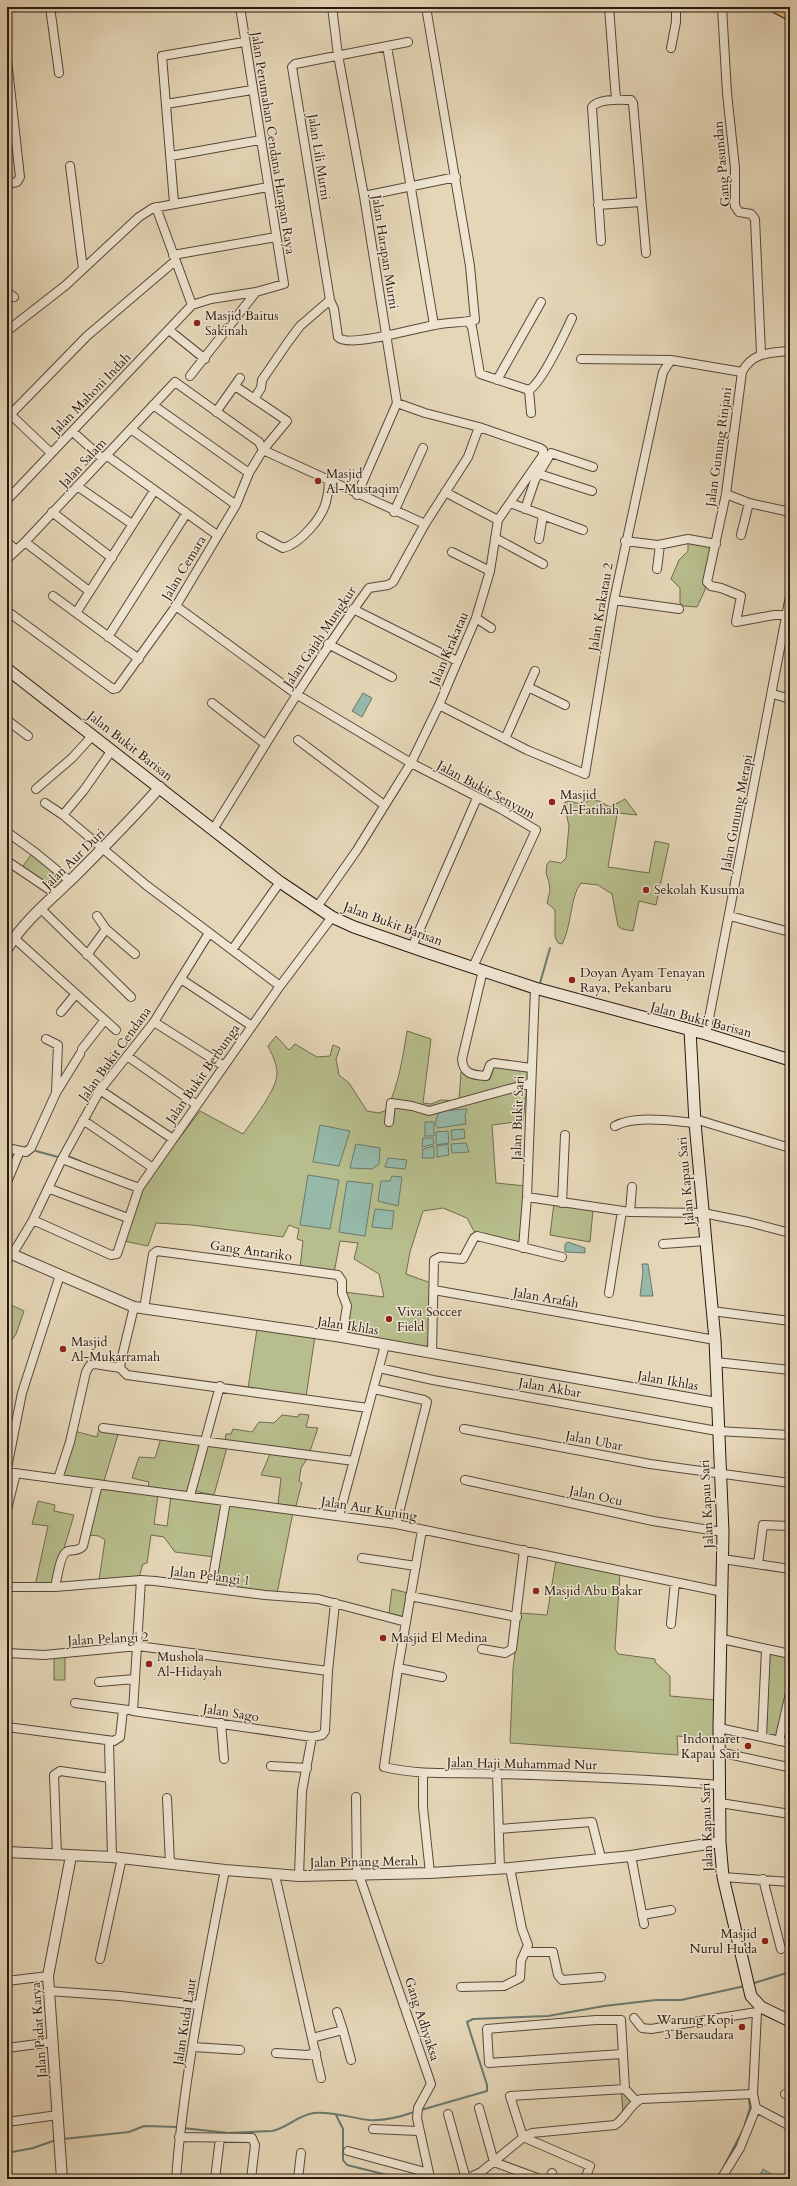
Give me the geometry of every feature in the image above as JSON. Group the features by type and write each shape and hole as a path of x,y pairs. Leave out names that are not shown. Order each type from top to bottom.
{"main road":[{"path":"777,7 790,14"},
{"name":"Jalan Bukit Barisan","path":"7,669 214,828 280,882 332,917 354,927 535,988 706,1034 790,1060"},
{"name":"Jalan Kapau Sari","path":"690,1030 695,1121 715,1340 717,1431 723,1532 723,1592 719,1728 720,1842 723,1877 745,1974 749,1991 759,2010"},
{"path":"759,2010 790,2021"}],"street":[{"path":"50,7 59,73"},
{"name":"Jalan Perumahan Cendana Harapan Raya","path":"240,7 244,42 284,284 256,292"},
{"name":"Jalan Harapan Murni","path":"332,7 338,56 364,196 397,403"},
{"path":"387,336 434,325 475,320 475,304 456,178 426,7"},
{"path":"609,7 616,100"},
{"path":"671,48 676,22 676,7"},
{"name":"Gang Pasundan","path":"722,7 735,168 735,206 739,212 752,214 755,219 761,353"},
{"path":"174,203 162,56 244,42"},
{"path":"338,56 408,42"},
{"path":"387,46 413,188 434,325"},
{"name":"Jalan Lili Murni","path":"338,56 295,64 292,67 330,300 334,309 338,337 340,340 355,341 387,336"},
{"path":"7,60 20,177 16,182 7,184"},
{"path":"166,104 252,90"},
{"path":"602,241 598,205 592,107 594,104 616,100 631,100 633,103 646,253"},
{"path":"171,156 260,140"},
{"path":"70,166 83,270"},
{"path":"364,196 413,188 456,178"},
{"path":"7,331 48,300 83,270 139,217 156,207 268,187"},
{"path":"598,205 642,202"},
{"path":"156,207 192,305 212,298 256,292"},
{"path":"51,452 9,416 88,336 174,258 276,237"},
{"path":"190,376 205,359 256,292"},
{"path":"234,386 254,399 261,388 262,380 300,326 330,300"},
{"path":"497,380 541,302"},
{"name":"Jalan Mahoni Indah","path":"7,500 192,305"},
{"path":"529,390 534,386 548,363 572,318"},
{"path":"468,321 472,327 478,373 529,390"},
{"path":"169,330 205,359"},
{"path":"761,353 790,351"},
{"name":"Jalan Gunung Rinjani","path":"736,622 741,596 721,588 711,586 707,582 726,494 742,372 746,364 761,353"},
{"path":"581,359 671,360 742,372"},
{"name":"Jalan Krakatau 2","path":"439,705 505,739 585,774 625,541 663,372 671,360"},
{"path":"240,378 216,412 259,442 263,450 394,512 425,524"},
{"name":"Jalan Salam","path":"7,559 25,542 175,382 216,412"},
{"path":"529,390 531,413"},
{"name":"Jalan Cemara","path":"7,611 113,689 117,688 176,606 236,505 249,473 263,450 287,421 254,399"},
{"path":"357,495 397,403 424,413 479,427"},
{"path":"153,406 249,473"},
{"name":"Jalan Gajah Mungkur","path":"214,828 328,644 369,588 388,585 393,582 425,524 468,457 479,427"},
{"name":"Jalan Krakatau","path":"317,907 357,850 411,763 439,705 476,618 490,571 498,520 543,454 543,450 479,427"},
{"path":"131,429 236,505"},
{"path":"72,432 104,457 154,490 217,535"},
{"path":"394,512 424,448"},
{"path":"524,509 539,474 551,452 594,467"},
{"path":"539,474 592,492"},
{"path":"261,536 283,548 292,546 297,542 315,521 326,504 329,480"},
{"path":"77,486 132,524"},
{"path":"76,613 154,490"},
{"path":"445,492 498,520"},
{"path":"726,494 749,503 790,512"},
{"path":"510,503 583,530"},
{"path":"741,534 749,503"},
{"path":"52,512 112,558"},
{"path":"108,637 186,514"},
{"path":"539,540 543,515"},
{"path":"495,538 543,564"},
{"path":"625,541 660,545 688,539 716,544"},
{"path":"7,542 16,550"},
{"path":"25,542 89,591"},
{"path":"657,569 660,545"},
{"path":"452,552 490,571"},
{"path":"53,596 139,659"},
{"name":"Jalan Gunung Merapi","path":"706,1034 773,694 785,628 785,615 790,596"},
{"path":"614,600 679,609"},
{"name":"Jalan Bukit Senyum","path":"176,606 296,694 411,763 477,798 502,809 536,830 478,969"},
{"path":"354,609 457,661"},
{"path":"727,623 774,615 785,615"},
{"path":"476,618 491,628"},
{"path":"328,644 392,677"},
{"path":"505,739 535,671"},
{"path":"528,687 565,705"},
{"path":"773,694 790,699"},
{"path":"212,703 265,744"},
{"path":"7,720 28,736"},
{"path":"36,789 72,758 93,735"},
{"path":"298,740 384,805"},
{"path":"63,814 88,784 112,750"},
{"name":"Jalan Aur Duri","path":"7,949 14,938 40,909 104,848 160,787"},
{"path":"412,947 477,798"},
{"path":"45,803 63,814 146,885 280,986"},
{"path":"7,832 36,853 70,881"},
{"path":"7,861 56,894"},
{"path":"232,950 280,882"},
{"path":"40,909 131,997"},
{"path":"97,916 106,929 135,954"},
{"path":"730,916 790,932"},
{"name":"Jalan Bukit Berbunga","path":"33,1220 110,1256 115,1256 117,1254 139,1188 280,986 332,917"},
{"path":"87,954 106,929"},
{"name":"Jalan Bukit Cendana","path":"9,1254 33,1220 50,1189 62,1158 100,1090 154,1022 209,933"},
{"path":"14,938 75,995 116,1030"},
{"path":"478,969 462,1059 463,1069 465,1072 486,1076 490,1065 494,1063 532,1068"},
{"path":"181,979 252,1026"},
{"name":"Jalan Bukit Sari","path":"523,1248 527,1197 535,988"},
{"path":"61,1012 75,995"},
{"path":"7,1148 26,1152 31,1148 56,1093 81,1052 104,1021"},
{"path":"154,1022 224,1066"},
{"path":"46,1039 58,1045 56,1093"},
{"path":"127,1056 197,1105"},
{"path":"57,1063 71,1068"},
{"path":"389,1122 391,1103 412,1106 429,1111 531,1084"},
{"path":"100,1090 172,1139"},
{"path":"83,1120 153,1168"},
{"path":"615,1126 624,1121 695,1121 790,1148"},
{"path":"562,1202 565,1135"},
{"path":"7,1182 20,1151"},
{"path":"62,1158 139,1188"},
{"path":"609,1293 632,1187"},
{"path":"50,1189 128,1218"},
{"path":"527,1197 626,1211 703,1214 790,1233"},
{"path":"432,1352 434,1260 440,1257 464,1259 474,1238 477,1236 562,1257"},
{"path":"663,1244 705,1241"},
{"name":"Gang Antariko","path":"139,1308 153,1254 157,1250 338,1275 347,1306 342,1337"},
{"name":"Jalan Ikhlas","path":"9,1254 139,1308 342,1337 717,1403"},
{"path":"7,1468 22,1393 60,1275"},
{"name":"Jalan Arafah","path":"434,1290 715,1340"},
{"path":"120,1368 139,1308"},
{"path":"712,1311 790,1321"},
{"path":"339,1516 385,1345"},
{"path":"716,1362 790,1370"},
{"path":"58,1479 70,1442 90,1365 95,1364 120,1368 127,1375 220,1386 368,1408"},
{"name":"Jalan Akbar","path":"379,1368 433,1380 717,1431 790,1435"},
{"path":"190,1496 220,1386"},
{"path":"374,1389 424,1400 427,1402 396,1524"},
{"path":"103,1428 205,1443 354,1460"},
{"name":"Jalan Ubar","path":"464,1428 650,1464 790,1483"},
{"name":"Jalan Aur Kuning","path":"7,1472 396,1524 723,1592"},
{"path":"7,1509 16,1473"},
{"name":"Jalan Ocu","path":"465,1480 653,1521 723,1532"},
{"path":"55,1587 63,1554 68,1550 79,1550 83,1546 98,1484"},
{"path":"211,1588 226,1501"},
{"path":"758,1564 763,1526 766,1524 790,1526"},
{"path":"422,1530 398,1668 442,1677"},
{"path":"482,1648 505,1653 512,1649 517,1618 524,1550"},
{"path":"362,1558 416,1566"},
{"path":"723,1559 790,1569"},
{"path":"133,1711 141,1580"},
{"name":"Jalan Pelangi 1","path":"7,1587 55,1587 141,1580 335,1603 406,1622"},
{"path":"671,1624 675,1582"},
{"path":"410,1596 517,1618"},
{"path":"299,1876 302,1791 312,1737 322,1735 325,1731 328,1671 335,1603"},
{"path":"722,1639 790,1654"},
{"name":"Jalan Pelangi 2","path":"7,1653 44,1654 138,1646 328,1671"},
{"path":"762,1737 766,1649"},
{"name":"Jalan Haji Muhammad Nur","path":"398,1668 384,1767 423,1774 497,1774 647,1780 720,1785"},
{"path":"99,1682 135,1679"},
{"path":"779,1741 790,1693"},
{"name":"Jalan Sago","path":"75,1703 312,1737"},
{"path":"7,1727 109,1742 117,1740 120,1737 123,1710"},
{"path":"221,1724 224,1759"},
{"path":"719,1728 790,1743"},
{"path":"100,1959 117,1858 110,1778 109,1742"},
{"path":"719,1752 788,1767"},
{"path":"271,1766 307,1768"},
{"path":"57,1855 54,1775 60,1771 110,1778"},
{"path":"423,1774 423,1807 430,1873"},
{"path":"461,1987 504,1986 520,1978 521,1961 528,1945 505,1868 499,1829 497,1774"},
{"name":"Gang Adhyaksa","path":"348,2150 430,2173 418,2131 417,2118 418,2108 431,2084 358,1875 356,1797"},
{"path":"167,1798 170,1864"},
{"path":"720,1803 790,1814"},
{"path":"499,1829 592,1822 601,1858"},
{"name":"Jalan Pinang Merah","path":"7,1852 117,1858 275,1875 299,1876 430,1873 505,1868 631,1856 720,1842"},
{"name":"Jalan Padat Karya","path":"62,2179 48,1976 71,1856"},
{"path":"631,1856 644,1924"},
{"name":"Jalan Kuda Laut","path":"176,2179 179,2136 198,2005 225,1870"},
{"path":"275,1875 322,2078"},
{"path":"723,1877 790,1882"},
{"path":"763,1879 781,1949"},
{"path":"642,1915 671,1910"},
{"path":"526,1952 553,1952 558,1975 562,1980 602,1977"},
{"path":"7,1981 48,1976"},
{"path":"48,1991 120,1996 198,2005"},
{"path":"634,2018 642,2028 651,2029 759,2010 753,2094 756,2108 740,2148 721,2179"},
{"path":"337,2012 351,2060"},
{"path":"622,2054 489,2063 487,2029 596,2020 621,2020 625,2089 636,2101"},
{"path":"312,2038 343,2030"},
{"path":"7,2048 53,2042"},
{"path":"193,2047 240,2050"},
{"path":"276,2052 306,2055 316,2053"},
{"path":"585,2179 590,2166 523,2137 510,2096 625,2089"},
{"path":"448,2114 466,2179 481,2172 523,2137 540,2131 615,2124 623,2118 636,2101 647,2098 753,2094"},
{"path":"479,2108 494,2162"},
{"path":"756,2108 790,2126"},
{"path":"7,2122 58,2115"},
{"path":"373,2129 418,2131"},
{"path":"179,2136 220,2138 250,2137 254,2139 255,2146 251,2179"},
{"path":"215,2179 220,2138"},
{"path":"298,2179 301,2153"},
{"path":"494,2162 540,2179"}],"green space":[{"path":"688,543 713,545 705,590 697,607 684,606 680,603 680,588 671,579 679,560 688,551"},
{"path":"625,799 637,815 590,810 617,815 608,867 649,873 655,841 669,844 656,905 639,901 633,931 622,929 618,926 612,894 598,885 581,883 575,895 565,937 562,944 558,943 555,937 555,910 547,903 550,891 546,873 547,864 550,861 561,863 566,858 569,826 564,803 568,801 581,804 590,800 599,801 610,807"},
{"path":"33,852 67,879 55,893 21,869"},
{"path":"407,1031 431,1039 423,1103 431,1104 441,1100 459,1101 461,1072 490,1079 495,1064 529,1070 523,1121 492,1125 496,1183 526,1186 521,1244 475,1233 467,1218 443,1208 423,1211 410,1252 406,1274 431,1283 428,1345 425,1347 346,1332 344,1292 384,1297 379,1274 354,1259 358,1243 340,1241 334,1273 300,1268 303,1241 297,1239 299,1229 289,1225 283,1237 192,1225 156,1223 148,1246 124,1241 142,1187 200,1111 243,1134 264,1104 276,1079 276,1066 268,1046 276,1036 289,1050 295,1044 317,1057 330,1056 333,1045 340,1048 336,1059 339,1075 349,1083 367,1111 379,1113 387,1110 394,1091 402,1061"},
{"path":"554,1203 593,1210 590,1242 550,1235"},
{"path":"7,1303 24,1311 16,1334 7,1347"},
{"path":"257,1329 315,1336 306,1397 248,1388"},
{"path":"299,1414 309,1415 306,1427 318,1428 310,1451 225,1441 226,1434 231,1434 233,1429 252,1432 259,1422 274,1423 282,1415 298,1417"},
{"path":"99,1429 119,1431 104,1481 61,1477 74,1431 97,1437"},
{"path":"161,1438 202,1444 188,1492 148,1487 149,1482 132,1478 139,1457 155,1458"},
{"path":"206,1444 227,1447 214,1495 194,1491"},
{"path":"270,1454 307,1459 301,1468 299,1481 302,1483 296,1506 278,1504 281,1478 261,1475"},
{"path":"100,1489 158,1495 154,1524 167,1526 171,1496 222,1503 214,1557 175,1552 164,1537 151,1535 147,1563 143,1564 139,1577 99,1580 105,1540 99,1536 88,1535"},
{"path":"38,1501 55,1505 54,1511 74,1515 53,1585 35,1586 48,1526 32,1524"},
{"path":"227,1504 293,1512 277,1594 215,1586"},
{"path":"556,1560 620,1573 615,1649 618,1654 655,1659 655,1662 670,1676 670,1696 716,1700 716,1739 677,1736 678,1755 510,1743 513,1669 520,1613 547,1615"},
{"path":"392,1589 408,1593 403,1617 389,1613"},
{"path":"766,1649 790,1654 790,1693 779,1741 762,1737"},
{"path":"54,1657 65,1657 65,1680 54,1680"},
{"path":"621,2090 632,2102 623,2112"}],"shaded area":[{"path":"363,693 372,698 362,717 352,711"},
{"path":"467,1109 465,1116 466,1124 438,1128 435,1124 439,1111"},
{"path":"425,1122 434,1122 434,1136 425,1136"},
{"path":"320,1125 350,1131 339,1166 313,1162"},
{"path":"464,1129 465,1138 452,1140 451,1130"},
{"path":"448,1131 449,1143 436,1145 436,1132"},
{"path":"423,1138 433,1138 434,1144 422,1147"},
{"path":"466,1143 469,1152 452,1153 451,1144"},
{"path":"356,1144 380,1148 379,1164 372,1169 350,1168"},
{"path":"448,1144 449,1155 437,1157 437,1146"},
{"path":"434,1146 434,1158 422,1158 423,1149"},
{"path":"388,1158 407,1160 405,1169 385,1167"},
{"path":"308,1175 339,1180 330,1229 300,1225"},
{"path":"392,1176 402,1177 398,1206 378,1201 381,1181 390,1181"},
{"path":"347,1181 373,1184 365,1236 339,1232"},
{"path":"375,1209 394,1211 392,1229 372,1227"},
{"path":"568,1242 585,1248 585,1253 565,1252 565,1244"},
{"path":"642,1264 648,1264 653,1296 640,1296 643,1272"},
{"path":"763,2169 780,2179 759,2177"}],"waterway":[{"path":"540,983 550,948"},
{"path":"36,1151 58,1157"},
{"path":"70,1157 80,1161"},
{"path":"751,1984 790,1972"},
{"path":"421,2110 487,2091 487,2085 467,2022 473,2019 548,2016 604,2006 656,2000 681,2000 745,1986"},
{"path":"745,2124 750,2108 749,2100"},
{"path":"183,2128 228,2133 272,2131 303,2116 314,2113 328,2113 369,2120 381,2120 403,2116 414,2112"},
{"path":"336,2115 343,2129 343,2160 347,2165 403,2179"},
{"path":"63,2139 129,2132 144,2126 179,2127"},
{"path":"721,2172 743,2130"},
{"path":"7,2153 33,2148 56,2140"}],"place":[{"name":"Masjid Baitus Sakinah","path":"197,323"},
{"name":"Masjid Al-Mustaqim","path":"318,481"},
{"name":"Masjid Al-Fatihah","path":"552,802"},
{"name":"Sekolah Kusuma","path":"646,890"},
{"name":"Doyan Ayam Tenayan Raya, Pekanbaru","path":"572,980"},
{"name":"Viva Soccer Field","path":"389,1319"},
{"name":"Masjid Al-Mukarramah","path":"63,1349"},
{"name":"Masjid Abu Bakar","path":"536,1591"},
{"name":"Masjid El Medina","path":"383,1638"},
{"name":"Mushola Al-Hidayah","path":"149,1664"},
{"name":"Indomaret Kapau Sari","path":"748,1746"},
{"name":"Masjid Nurul Huda","path":"765,1941"},
{"name":"Warung Kopi 3 Bersaudara","path":"742,2027"}]}
